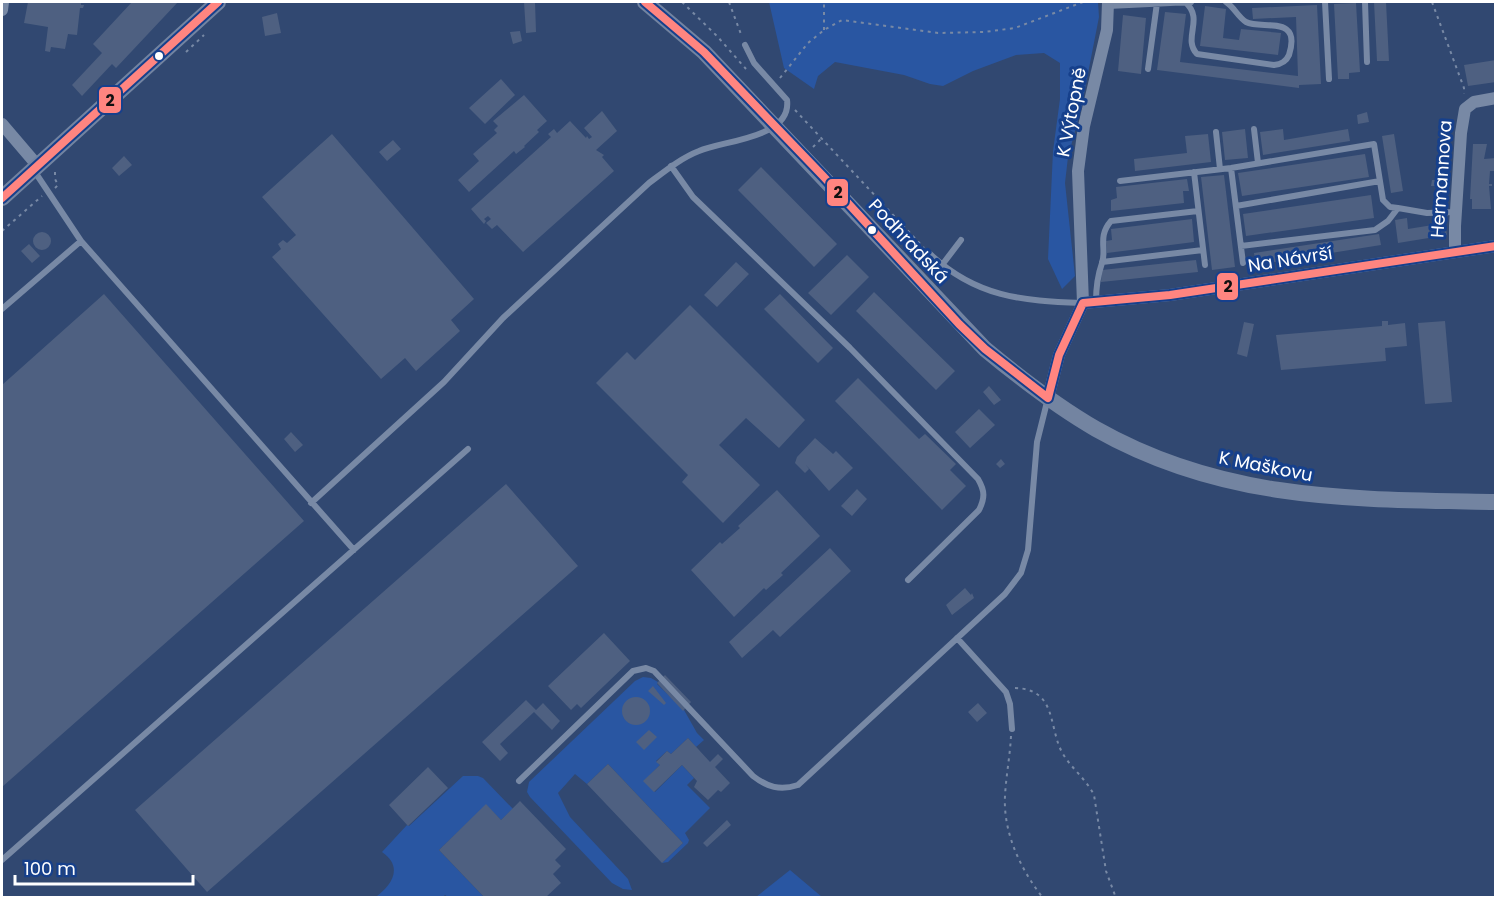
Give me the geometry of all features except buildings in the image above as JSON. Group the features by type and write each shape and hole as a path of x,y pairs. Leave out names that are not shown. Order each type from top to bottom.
{"main road":[{"path":"2,198 218,2"},
{"name":"Podhradská","path":"645,2 704,52 965,330 992,355 1048,398"},
{"name":"K Maškovu","path":"1048,398 1097,429 1152,456 1186,470 1254,486 1318,496 1496,502"}],"street":[{"path":"2,10 3,2"},
{"name":"K Výtopně","path":"1090,302 1078,171 1084,126 1107,30 1108,4"},
{"path":"1465,109 1474,102 1496,98"},
{"name":"Hermannova","path":"1455,252 1461,133 1465,109"},
{"path":"2,124 35,167"},
{"name":"Na Návrší","path":"1090,302 1170,295 1496,246"},
{"path":"1048,398 1059,355 1090,302"}],"lane":[{"path":"1185,2 1193,12 1191,43 1197,54 1274,65 1282,64 1290,52 1290,38 1287,30 1280,25 1250,24 1244,21 1226,2"},
{"path":"1108,4 1191,2"},
{"path":"1326,2 1329,79"},
{"path":"1365,2 1367,62"},
{"path":"1148,69 1156,3"},
{"path":"311,503 444,382 503,318 649,183 671,166 700,150 776,127 785,116 788,107 784,94 754,63 745,45"},
{"path":"1254,129 1258,163"},
{"path":"1216,132 1220,169"},
{"path":"1120,181 1231,168 1374,144 1383,200 1390,207 1427,213 1456,212"},
{"path":"671,166 693,197 850,348 978,479 984,489 984,500 979,510 908,580"},
{"path":"35,167 48,192 81,241 354,550"},
{"path":"1231,168 1243,263"},
{"path":"1194,172 1204,265"},
{"path":"1236,206 1380,181"},
{"path":"1241,246 1375,230 1398,208"},
{"path":"930,254 965,281 1000,293 1038,300 1090,302 1098,268 1102,262 1102,244 1106,227 1111,221 1198,211"},
{"path":"942,265 961,240"},
{"path":"2,309 81,241"},
{"path":"1102,262 1203,250"},
{"path":"519,781 633,672 646,668 654,671 753,776 766,785 789,788 798,785 1005,594 1021,573 1028,550 1037,442 1048,398"},
{"path":"2,860 468,449"},
{"path":"957,638 1006,692 1010,704 1012,729"}],"path":[{"path":"682,2 717,36 746,69"},
{"path":"729,2 745,45"},
{"path":"824,2 824,30"},
{"path":"775,85 808,43 824,30 842,20 938,33 984,32 1015,28 1083,2"},
{"path":"1432,2 1464,88 1465,109"},
{"path":"182,55 205,34"},
{"path":"794,109 930,254"},
{"path":"2,231 58,185 55,178 56,167"},
{"path":"1006,692 1013,688 1024,688 1043,701 1052,714 1061,751 1072,768 1088,784 1094,795 1100,826 1101,849 1106,872 1116,897"},
{"path":"1012,729 1005,798 1008,828 1016,855 1043,897"}],"shaded area":[{"path":"769,2 1098,2 1099,17 1081,109 1068,157 1065,183 1075,276 1062,289 1048,259 1053,151 1060,99 1060,63 1044,53 1016,55 973,71 943,86 904,75 835,62 818,76 814,89 784,68"},
{"path":"643,677 658,682 657,684 684,710 697,733 704,740 696,747 688,738 671,754 667,751 656,761 660,765 644,781 655,792 682,765 694,778 687,785 710,808 685,833 689,840 688,843 668,862 662,863 683,843 608,764 587,784 575,774 558,793 570,817 628,879 632,890 623,889 612,883 527,792 529,782 635,681"},
{"path":"463,776 483,778 513,809 501,820 486,805 439,850 484,897 448,897 445,895 442,898 374,898 386,888 393,876 393,864 382,852 407,825 409,826"},
{"path":"790,870 822,897 756,897"}],"transit line":[{"name":"2","path":"2,198 218,2"},
{"name":"2","path":"645,2 704,52 823,176 959,324 985,349 1048,398 1059,355 1083,303 1170,295 1496,246"}]}
